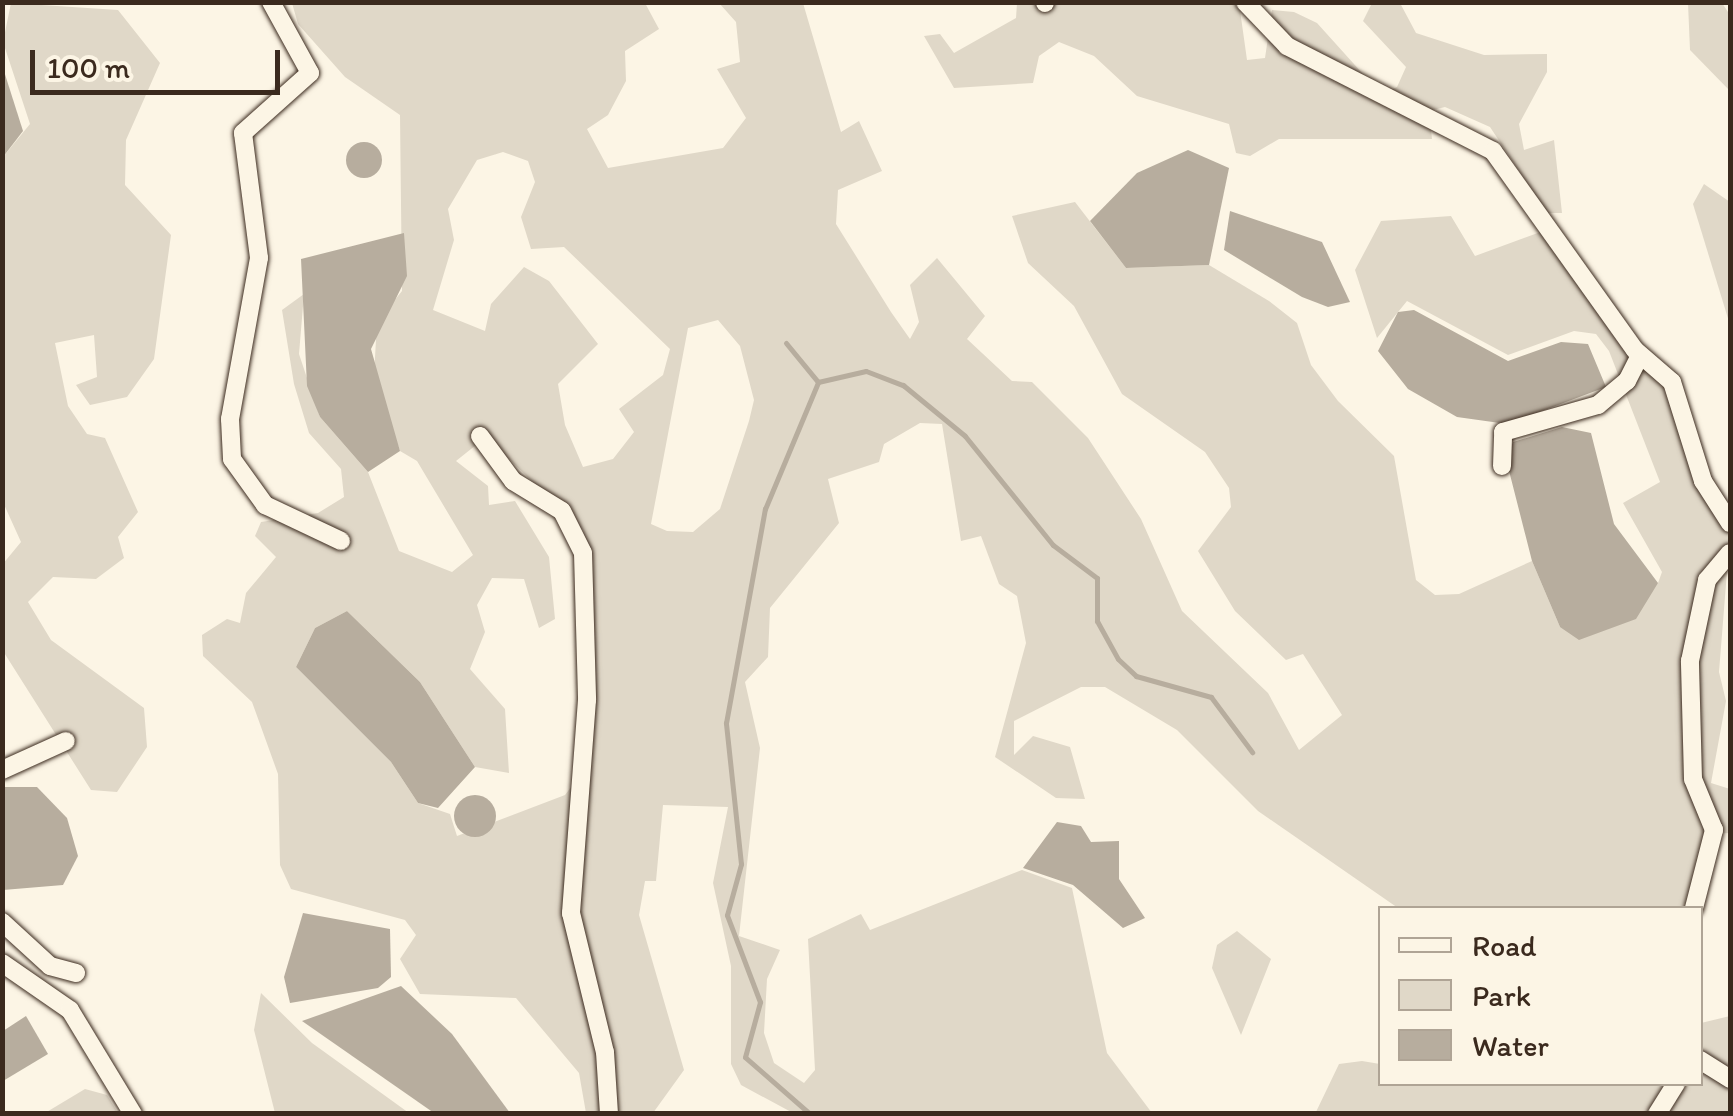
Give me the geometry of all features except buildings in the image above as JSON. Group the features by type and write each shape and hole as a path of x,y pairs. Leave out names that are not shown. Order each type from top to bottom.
{"street":[{"path":"271,2 310,73 243,134 259,258 230,418 232,459 264,504 341,542"},
{"path":"1245,2 1287,46 1492,150 1640,356 1672,382 1703,481 1730,523"},
{"path":"1502,466 1503,432 1598,404 1627,382 1640,356"},
{"path":"480,436 513,481 562,511 583,553 586,700 570,914 604,1052 609,1114"},
{"path":"1695,906 1714,830 1693,780 1690,661 1707,580 1730,553"},
{"path":"2,770 66,741"},
{"path":"2,922 50,966 76,972"},
{"path":"2,963 70,1010 133,1114"},
{"path":"1703,1062 1730,1079"},
{"path":"1656,1114 1675,1086"}],"green space":[{"path":"11,3 118,10 160,63 126,140 125,185 171,235 154,359 127,397 90,405 76,385 97,377 94,335 55,343 68,406 87,434 105,438 138,512 118,537 124,558 96,579 53,577 28,602 51,640 144,708 147,747 117,792 91,790 3,651 2,565 21,542 2,500 3,157 30,124 3,42"},
{"path":"292,3 645,3 659,29 625,51 626,81 608,115 587,129 608,168 723,148 746,118 717,69 740,62 736,22 719,3 803,3 841,132 859,121 882,171 838,190 836,224 891,312 910,339 919,322 910,285 937,258 985,316 967,339 1012,381 1032,382 1088,438 1141,519 1182,611 1268,693 1299,750 1342,715 1303,654 1286,660 1235,611 1198,551 1231,507 1229,488 1205,452 1122,394 1074,306 1028,263 1012,216 1075,202 1126,268 1209,265 1269,301 1297,323 1311,365 1338,401 1394,456 1416,580 1435,595 1459,594 1532,561 1560,627 1658,583 1662,572 1623,503 1660,482 1609,351 1596,334 1574,331 1508,355 1407,301 1377,338 1355,270 1381,221 1451,216 1475,256 1546,230 1612,317 1631,361 1667,386 1704,491 1730,534 1719,672 1726,701 1711,783 1730,789 1730,833 1709,834 1691,906 1395,906 1258,811 1177,730 1105,687 1081,687 1014,721 1014,755 1033,736 1070,747 1085,799 1056,798 995,757 1026,643 1017,596 999,584 981,536 961,541 942,424 920,423 884,444 879,462 828,479 839,523 770,608 768,657 745,682 760,748 739,936 780,950 767,979 764,1033 774,1063 804,1083 815,1070 808,939 861,914 870,930 1022,870 1072,888 1107,1053 1152,1113 793,1113 741,1085 731,1064 731,966 713,883 728,807 663,805 656,881 645,881 639,915 684,1070 653,1113 586,1113 579,1073 516,998 420,994 400,959 416,935 405,920 291,889 280,865 278,774 252,702 203,656 202,635 227,619 240,623 246,593 276,557 255,536 261,522 318,513 344,497 341,469 309,433 294,384 282,310 304,294 299,354 320,417 368,472 399,551 452,572 473,555 417,461 400,451 374,375 377,322 402,291 400,115 345,77 298,24","holes":["503,152 528,161 535,182 521,217 531,249 564,247 670,349 663,375 619,409 634,432 613,459 583,467 565,425 558,384 598,344 549,281 524,267 491,304 485,331 433,310 454,240 448,209 477,160","718,320 740,346 754,400 749,421 720,509 693,532 667,531 651,524 688,328","486,437 583,530 589,567 578,778 565,795 457,836 450,814 418,803 391,762 296,667 315,628 347,611 420,682 475,767 509,773 505,709 470,669 485,632 477,605 492,578 524,579 539,628 555,619 549,557 515,501 489,505 488,486 456,461"]},
{"path":"1017,3 1239,3 1247,60 1265,58 1272,10 1294,12 1317,23 1381,94 1397,87 1406,67 1363,21 1372,3 1400,3 1416,33 1484,55 1547,54 1547,72 1519,124 1524,150 1554,140 1562,213 1547,213 1490,127 1445,107 1429,111 1432,139 1279,139 1250,156 1236,153 1229,124 1137,96 1094,56 1059,42 1039,56 1033,83 954,88 924,36 940,34 954,53 1016,18"},
{"path":"1688,3 1722,3 1730,15 1730,91 1690,50"},
{"path":"1704,184 1730,202 1730,325 1693,204"},
{"path":"1237,931 1271,959 1241,1035 1212,968 1217,945"},
{"path":"261,993 312,1043 409,1113 275,1113 254,1030"},
{"path":"1730,1016 1730,1113 1315,1114 1339,1064 1362,1061 1378,1064 1378,1086 1703,1086 1703,1023"},
{"path":"85,1089 107,1095 118,1113 45,1113"}],"water":[{"path":"3,68 23,131 2,157"},
{"path":"364,142 377,147 382,160 377,173 364,178 351,173 346,160 351,147"},
{"path":"1188,150 1229,168 1209,265 1126,268 1090,221 1137,173"},
{"path":"1230,211 1322,242 1350,302 1328,307 1302,297 1224,250"},
{"path":"404,233 407,276 371,349 400,451 368,472 320,417 307,386 301,259"},
{"path":"1414,310 1508,361 1561,342 1588,344 1606,387 1507,424 1457,417 1408,389 1378,351 1398,312"},
{"path":"1562,427 1591,433 1614,524 1658,583 1636,619 1579,640 1560,627 1532,561 1506,459 1513,442"},
{"path":"347,611 420,682 475,767 438,808 418,803 391,762 296,667 315,628"},
{"path":"2,787 37,787 67,818 78,856 63,885 3,890"},
{"path":"475,795 490,801 496,816 490,831 475,837 460,831 454,816 460,801"},
{"path":"1057,822 1081,826 1091,842 1119,841 1119,879 1145,918 1123,928 1073,885 1023,868"},
{"path":"303,913 390,929 391,977 378,988 290,1003 284,977"},
{"path":"401,986 452,1034 510,1113 434,1113 302,1021"},
{"path":"26,1016 48,1054 3,1081 3,1031"}],"waterway":[{"path":"786,343 818,382 866,371 903,385 965,436 1053,545 1097,578 1097,621 1118,659 1136,676 1211,697 1252,752"},
{"path":"810,1114 745,1057 760,1002 727,915 741,864 726,723 765,509 818,382"}]}
